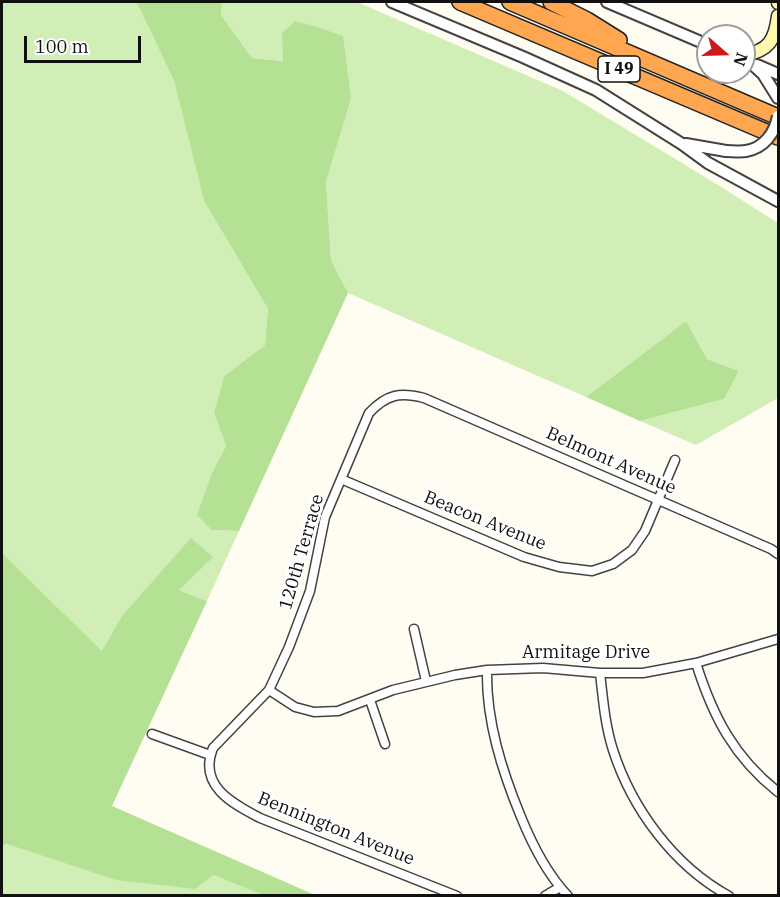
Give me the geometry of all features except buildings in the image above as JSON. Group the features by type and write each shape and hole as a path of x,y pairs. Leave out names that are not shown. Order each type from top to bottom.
{"highway":[{"name":"I 49","path":"460,2 778,138"},
{"name":"I 49","path":"510,2 778,117"},
{"path":"551,2 587,20 665,69"}],"main road":[{"path":"756,53 769,45 775,34 778,16"}],"street":[{"path":"392,2 596,90 708,163 775,201"},
{"path":"607,2 696,40"},
{"path":"756,64 778,74"},
{"path":"756,67 764,74 776,94"},
{"path":"682,144 726,151 746,151 767,141 774,132 778,117"},
{"name":"120th Terrace","path":"210,755 213,748 269,690 289,647 310,591 325,517 369,412 378,403 396,395 409,394 430,400"},
{"name":"Belmont Avenue","path":"430,400 778,554"},
{"name":"Beacon Avenue","path":"340,479 524,557 559,567 592,571 614,564 632,550 645,531 675,460"},
{"path":"414,629 426,681"},
{"name":"Armitage Drive","path":"269,690 295,707 314,712 338,711 393,690 455,675 487,670 543,668 600,673 643,673 696,663 778,639"},
{"path":"696,663 716,717 732,744 749,765 778,792"},
{"path":"487,670 491,720 507,782 528,835 568,896"},
{"path":"600,673 604,715 613,750 626,783 646,819 671,850 725,895"},
{"path":"370,700 385,744"},
{"path":"152,734 210,755"},
{"name":"Bennington Avenue","path":"210,755 208,768 211,780 240,808 457,896"},
{"path":"545,896 560,887"}],"green space":[{"path":"2,2 136,2 174,81 204,201 268,309 265,345 224,376 214,413 226,446 213,471 212,530 239,531 207,601 179,590 122,616 103,652 2,553"},
{"path":"136,2 222,2 221,15 252,58 283,61 282,33 295,21 343,36 351,99 326,182 331,260 348,293 239,531 212,530 197,515 213,471 226,446 214,413 224,376 265,345 268,309 204,201 174,81"},
{"path":"222,2 357,2 563,91 778,223 778,398 696,445 640,421 724,399 739,371 707,359 686,321 586,397 348,293 331,260 326,182 351,99 282,33 284,61 252,58 221,15"},
{"path":"686,321 707,359 739,371 724,399 640,421 586,397"},
{"path":"191,538 213,557 179,590 207,601 112,806 315,895 260,895 213,875 195,889 116,880 7,844 2,846 2,553 102,651 122,616"},
{"path":"7,844 213,875 260,894 260,896 2,895 2,846"}]}
